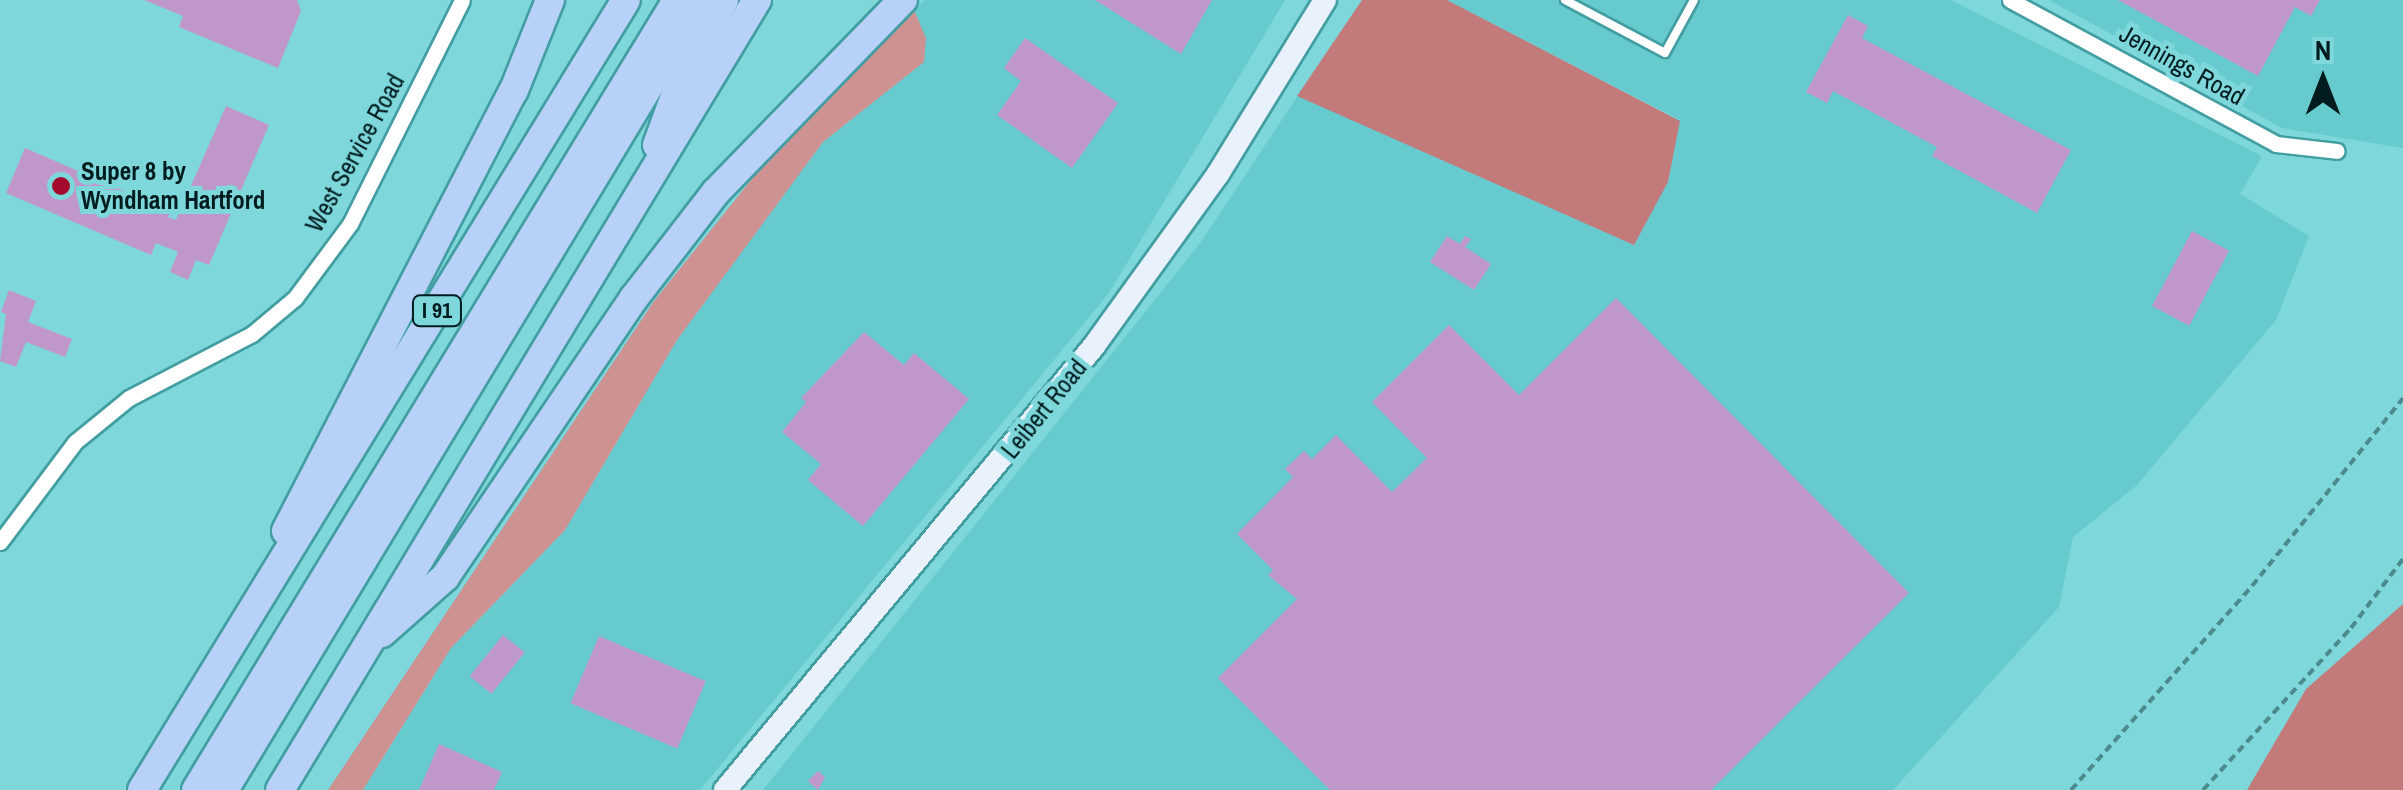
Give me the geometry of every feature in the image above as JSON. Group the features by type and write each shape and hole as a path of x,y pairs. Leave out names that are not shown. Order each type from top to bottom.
{"highway":[{"path":"274,577 296,506 489,140 550,0"},
{"name":"I 91","path":"142,790 626,0"},
{"path":"196,790 677,0"},
{"path":"224,790 701,0"},
{"path":"646,185 676,88 724,0"},
{"path":"280,790 756,0"},
{"path":"369,643 445,577 634,298 716,192 903,0"}],"street":[{"name":"West Service Road","path":"0,542 75,442 129,398 252,334 295,298 350,224 462,0"},
{"name":"Leibert Road","path":"726,790 1104,333 1218,174 1325,0"},
{"name":"Jennings Road","path":"2010,0 2276,144 2337,151"}],"lane":[{"path":"1566,0 1665,53 1694,0"}],"path":[{"path":"2070,790 2252,586 2403,398"},
{"path":"2203,790 2351,628 2403,559"}],"shaded area":[{"path":"925,0 1285,0 1109,293 700,790 363,790 451,648 565,530 677,340 767,213 823,142 924,62 925,38 914,10"},
{"path":"1362,0 1447,0 1680,121 1668,182 1634,245 1297,96"},
{"path":"1447,0 1951,0 2262,156 2240,194 2309,236 2276,320 2136,486 2073,537 2059,607 1893,790 763,790 1201,242 1299,94 1680,120"},
{"path":"2049,0 2403,0 2403,148 2282,128"},
{"path":"914,10 926,38 924,62 823,142 677,340 565,530 451,648 363,790 328,790 654,301 771,155"},
{"path":"2403,604 2403,790 2247,790 2306,689"}],"building":[{"path":"144,0 297,0 301,11 278,68 179,27 183,16"},
{"path":"1095,0 1212,0 1181,54"},
{"path":"2118,0 2320,0 2311,16 2295,7 2258,76"},
{"path":"1848,15 1868,26 1862,38 2071,150 2037,213 1932,156 1937,147 1833,91 1827,103 1806,92"},
{"path":"1025,38 1118,103 1072,168 997,115 1021,81 1004,68"},
{"name":"Super 8 by Wyndham Hartford","path":"226,106 269,125 209,265 196,260 188,280 170,272 178,252 156,243 151,255 6,193 25,148 171,211 168,217 176,220"},
{"path":"2192,231 2229,251 2189,326 2152,306"},
{"path":"1447,236 1460,244 1465,236 1471,239 1465,247 1491,264 1474,290 1430,262"},
{"path":"9,290 36,301 28,322 72,339 65,357 26,342 16,367 0,361 6,314 1,312"},
{"path":"1616,298 1909,593 1711,790 1330,790 1218,678 1297,599 1268,575 1273,570 1237,534 1293,477 1285,469 1304,451 1312,459 1336,435 1392,492 1427,458 1372,402 1449,325 1519,395"},
{"path":"864,332 904,365 914,353 969,399 863,526 808,480 821,464 782,432 806,402 801,398"},
{"path":"503,635 525,653 491,694 470,676"},
{"path":"599,636 706,681 677,749 570,703"},
{"path":"439,744 502,772 494,790 419,790"},
{"path":"818,771 825,777 818,790 808,781"}],"place":[{"name":"Super 8 by Wyndham Hartford","path":"61,186"}]}
